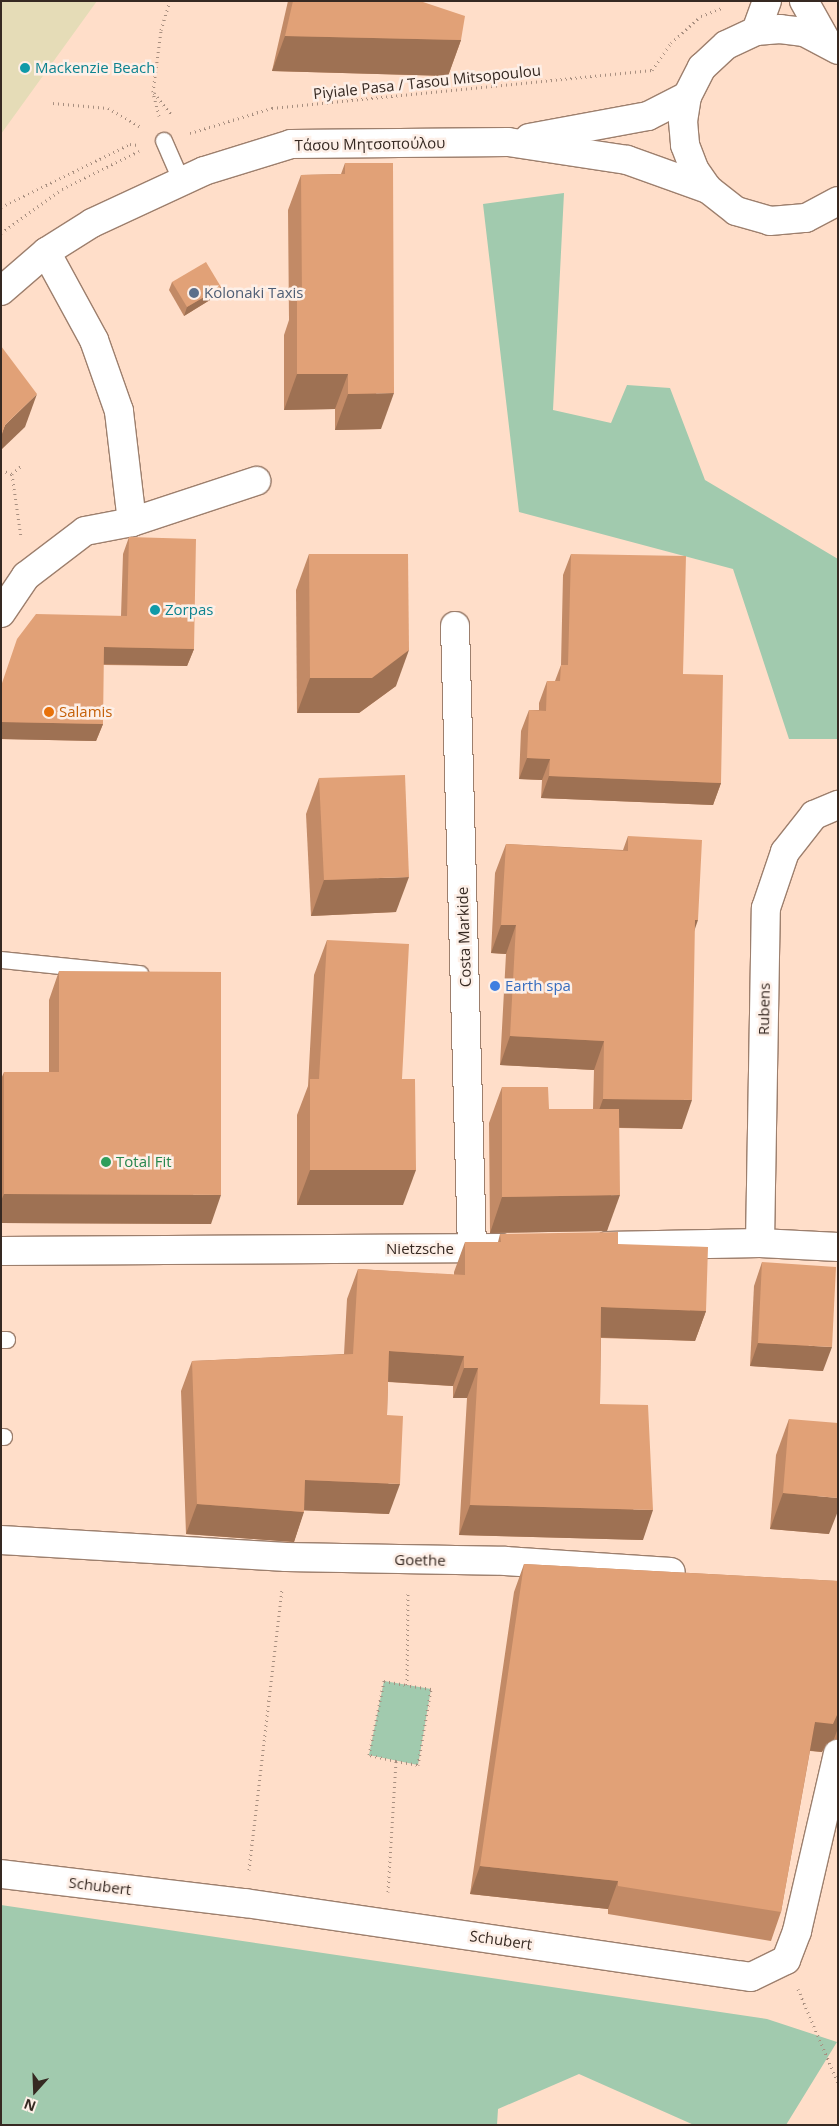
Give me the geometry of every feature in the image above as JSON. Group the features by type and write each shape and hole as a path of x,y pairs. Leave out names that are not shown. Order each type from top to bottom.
{"street":[{"path":"756,31 767,1"},
{"path":"804,1 832,46"},
{"name":"Τάσου Μητσοπούλου","path":"832,46 804,32 780,28 756,31 726,45 702,67 687,96 682,121 685,146 694,169 708,189 736,211 770,221 806,218 838,201"},
{"name":"Τάσου Μητσοπούλου","path":"508,142 648,116 687,96"},
{"name":"Τάσου Μητσοπούλου","path":"1,290 46,252 92,223 181,180 291,144 508,142 627,160 708,189"},
{"path":"46,252 68,298 94,340 119,411 132,522"},
{"path":"1,613 26,576 85,531 132,522 256,482"},
{"name":"Costa Markide","path":"455,626 472,1248"},
{"name":"Rubens","path":"760,1243 766,908 786,852 814,815 838,805"},
{"path":"582,1246 760,1243 838,1247"},
{"name":"Nietzsche","path":"1,1251 522,1248"},
{"name":"Goethe","path":"1,1540 286,1557 505,1561 701,1574"},
{"path":"786,1960 797,1931 838,1754"},
{"name":"Schubert","path":"1,1874 245,1903 751,1977 786,1960"}],"lane":[{"path":"164,141 181,180"},
{"path":"1,960 160,976"}],"path":[{"path":"164,141 153,92 161,30 170,1"},
{"name":"Piyiale Pasa / Tasou Mitsopoulou","path":"207,128 272,108 652,70"},
{"path":"53,103 108,108 164,141"},
{"path":"1,207 130,144 148,147 62,189 1,233"},
{"path":"12,474 22,465"},
{"path":"1,470 12,474"},
{"path":"12,474 26,576"},
{"path":"245,1903 286,1557"},
{"path":"407,1685 409,1559"},
{"path":"384,1681 407,1685 431,1689 418,1765 369,1755 384,1681"},
{"path":"386,1924 396,1760"},
{"path":"786,1960 838,2083"}],"green space":[{"path":"564,193 553,410 611,423 627,385 670,388 705,480 838,559 838,739 789,739 733,569 519,512 483,204"},
{"path":"384,1681 431,1689 418,1765 369,1755"},
{"path":"1,1905 767,2019 837,2042 786,2125 694,2125 579,2074 498,2109 497,2125 1,2125"}],"sand":[{"name":"Mackenzie Beach","path":"1,1 97,1 1,134"}],"building":[{"path":"293,1 420,1 465,16 461,40 285,36"},
{"path":"345,163 393,163 394,393 348,394 348,374 297,374 297,299 302,299 301,175 345,174"},
{"name":"Kolonaki Taxis","path":"206,262 221,287 187,307 172,282"},
{"path":"1,346 37,394 5,425 1,437"},
{"path":"129,537 196,539 194,649 104,647 103,724 1,722 1,686 17,639 36,614 127,616"},
{"path":"309,554 408,554 409,650 372,678 310,678"},
{"path":"571,554 686,556 683,674 723,675 721,783 549,776 550,759 527,758 529,710 546,711 547,681 560,681 561,665 568,665"},
{"path":"405,775 409,877 324,880 319,778"},
{"path":"628,836 702,840 698,920 695,920 692,1100 603,1099 604,1041 510,1036 516,925 501,925 506,844 628,851"},
{"path":"327,940 409,944 402,1079 415,1079 416,1170 310,1170 310,1079 319,1079"},
{"name":"Total Fit","path":"59,971 221,972 221,1195 4,1194 4,1072 59,1072"},
{"path":"502,1087 548,1087 549,1109 619,1109 620,1195 502,1197"},
{"path":"618,1232 618,1244 708,1247 706,1311 601,1307 600,1404 648,1405 653,1510 470,1505 478,1368 464,1368 464,1356 389,1351 387,1415 403,1416 400,1484 305,1480 304,1512 197,1504 192,1361 353,1354 358,1269 465,1275 465,1242 501,1242 500,1234"},
{"path":"762,1262 836,1267 832,1347 758,1343"},
{"path":"789,1419 838,1423 838,1498 783,1493"},
{"path":"524,1564 838,1581 838,1715 833,1724 815,1722 781,1912 618,1886 618,1881 480,1866"}],"place":[{"name":"Mackenzie Beach","path":"25,68"},
{"name":"Kolonaki Taxis","path":"194,293"},
{"name":"Zorpas","path":"155,610"},
{"name":"Salamis","path":"49,712"},
{"name":"Earth spa","path":"495,986"},
{"name":"Total Fit","path":"106,1162"}]}
